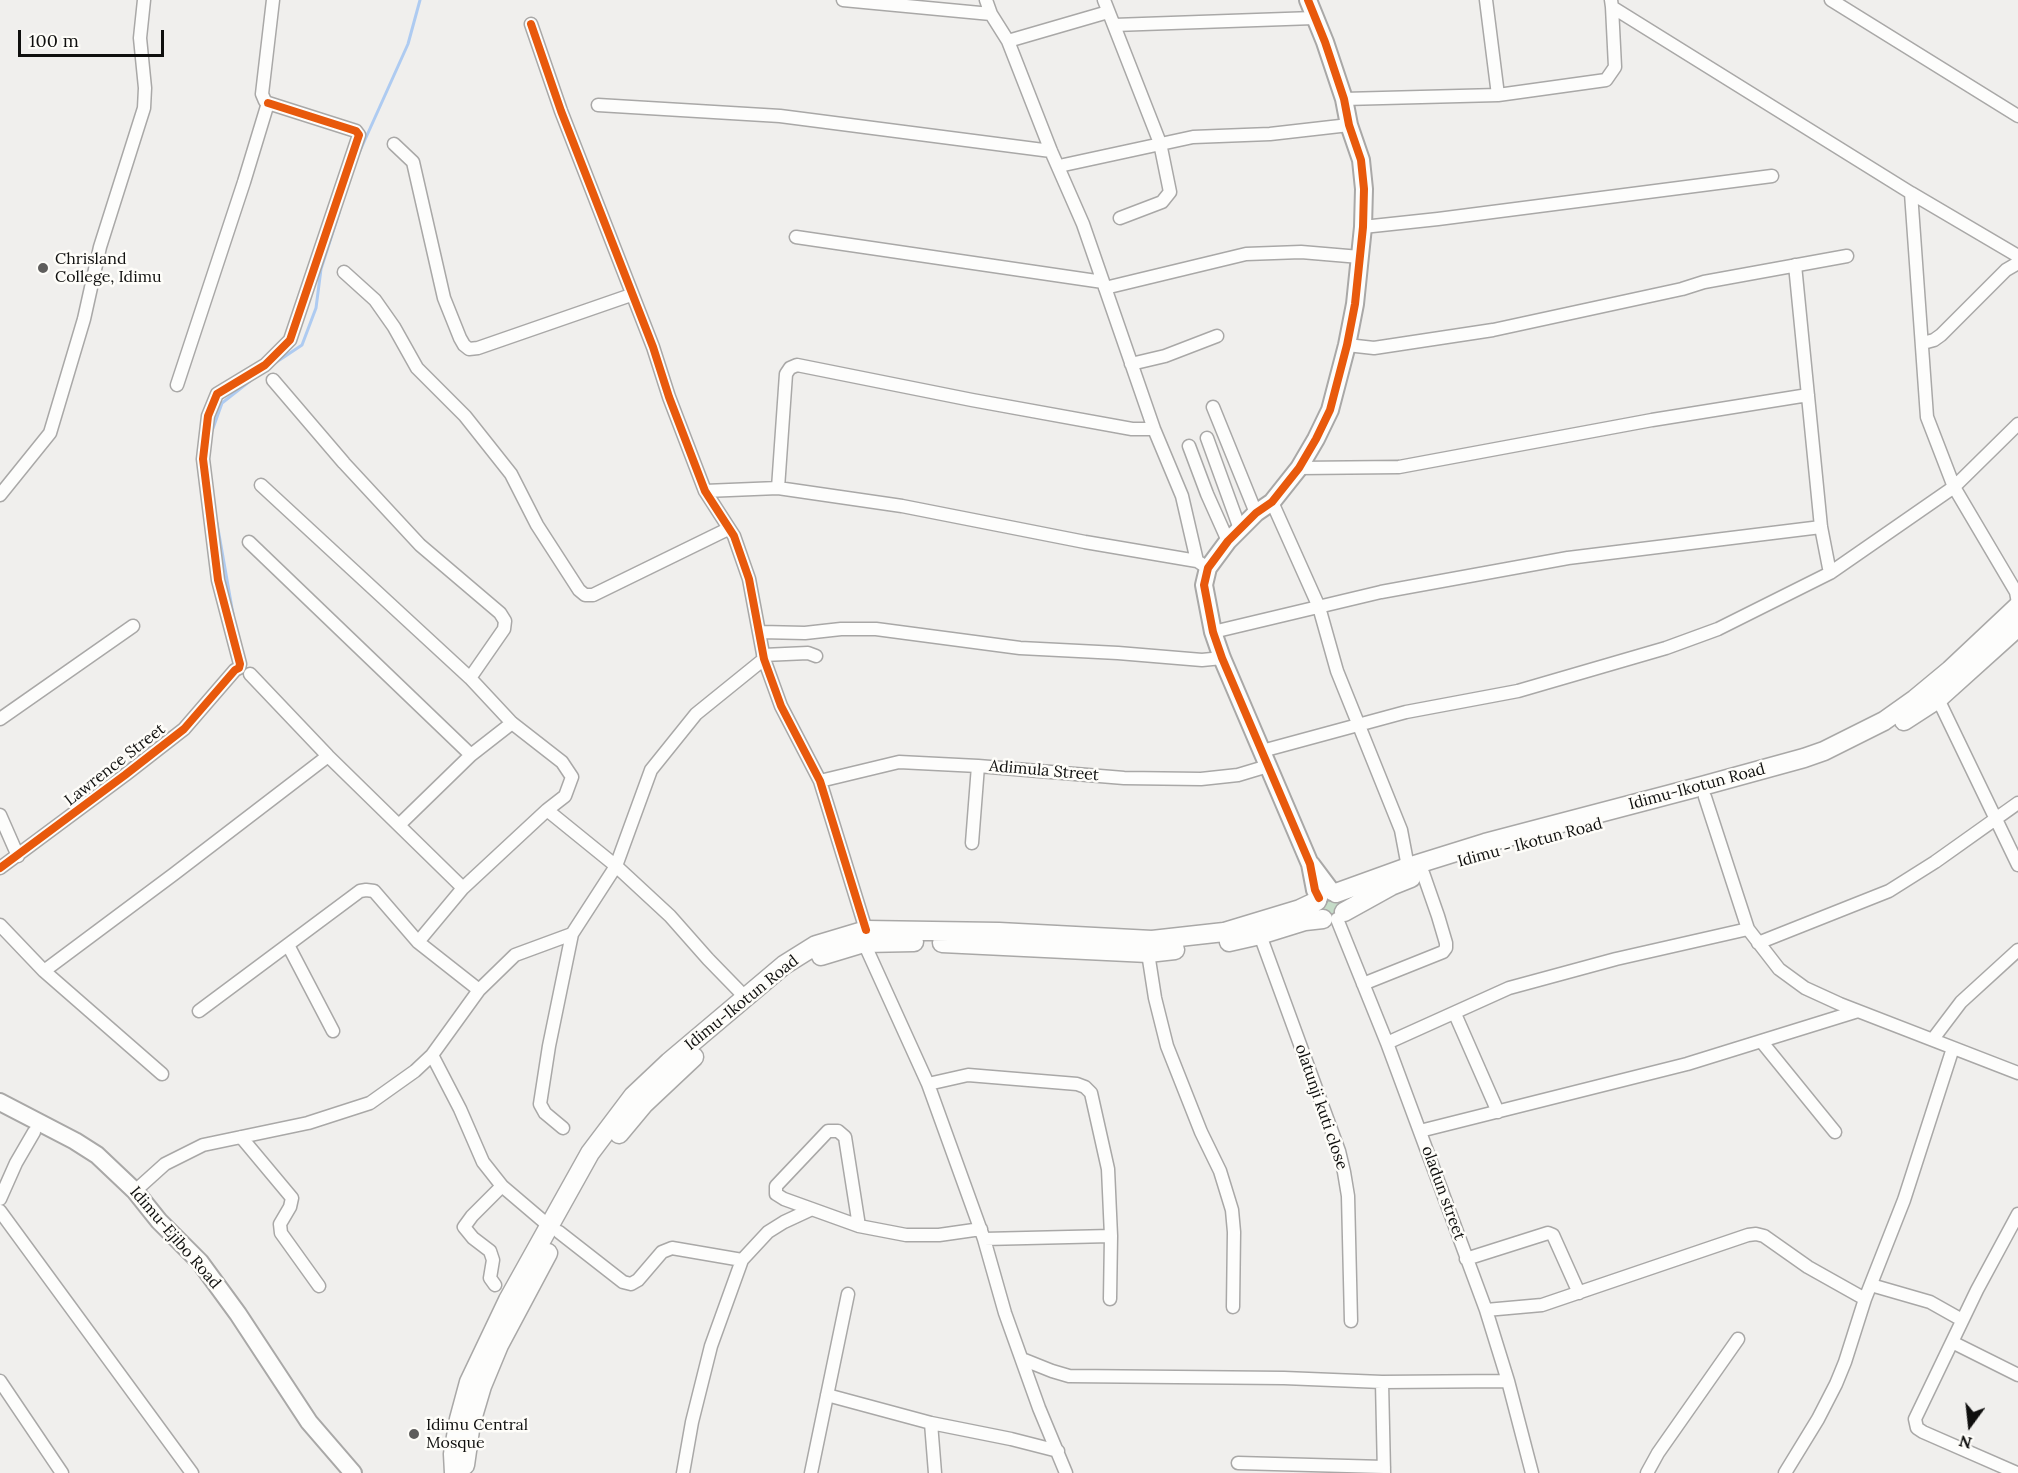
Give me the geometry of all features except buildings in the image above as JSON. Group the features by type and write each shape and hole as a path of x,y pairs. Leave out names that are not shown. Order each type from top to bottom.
{"main road":[{"path":"1308,0 1344,99 1349,125 1361,160 1364,189 1363,227 1347,345 1330,410 1299,468 1272,502 1256,513 1203,565 1204,585 1213,632 1222,658 1310,864 1326,896"},
{"name":"Idimu-Ikotun Road","path":"465,1473 465,1457 471,1423 482,1386 499,1345 590,1153 633,1096 669,1062 784,965 816,945 865,937 999,932 1152,940 1224,932 1300,909 1326,896 1416,870 1485,843 1804,759 1824,751 1884,721 1915,699 1950,670 2018,604"},
{"name":"Idimu - Ikotun Road","path":"1416,870 1456,862 1705,797 1803,771 1835,760 1867,744 1938,699 2018,627"},
{"name":"Idimu-Ikotun Road","path":"453,1473 453,1454 459,1419 469,1382 503,1310 610,1144 644,1104 677,1071 791,975 822,956 865,937 917,942 1148,953 1224,944 1305,921 1335,917 1416,870"},
{"path":"1326,896 1340,896 1345,903 1335,917 1316,909 1326,896"},
{"name":"Idimu-Ejibo Road","path":"0,1102 75,1141 96,1155 135,1191 159,1221 200,1262 238,1314 309,1422 353,1473"},
{"name":"Idimu-Ejibo Road","path":"0,1114 70,1150 127,1198 151,1228 192,1269 286,1406 339,1473"}],"street":[{"path":"0,495 50,433 84,319 100,247 144,108 145,88 140,38 144,0"},
{"path":"177,385 268,103 263,97 262,90 273,0"},
{"path":"843,0 992,14"},
{"path":"705,491 778,488 902,506 1203,565 1182,496 1154,429 1083,224 1051,151 1008,41 986,0"},
{"path":"1486,0 1498,94"},
{"path":"1831,0 2018,116"},
{"path":"1344,99 1498,94 1606,80 1615,67 1612,3"},
{"path":"1612,3 1911,193 2018,256"},
{"path":"1008,41 1106,6 1160,143 1170,192 1162,202 1120,218"},
{"path":"1114,26 1314,18"},
{"path":"531,24 561,111 653,347 669,397 705,491 734,536 749,579 764,657 781,705 820,781 865,937 928,1084 982,1234 1005,1312 1039,1408 1066,1473"},
{"name":"Lawrence Street","path":"0,868 183,729 239,668 240,664 218,580 203,459 208,416 217,394 265,365 290,340 359,135 356,131 268,103"},
{"path":"598,105 780,116 1051,151"},
{"path":"1059,166 1193,137 1270,135 1349,125"},
{"path":"394,144 413,162 444,298 460,338 469,349 478,348 631,295"},
{"path":"1363,227 1772,176"},
{"path":"1911,193 1927,417 1954,487 2016,592 2018,604"},
{"path":"796,237 1104,285 1246,254 1301,252 1360,257"},
{"path":"1347,345 1374,348 1492,330 1704,282 1846,256"},
{"path":"1923,343 1941,335 2006,270 2018,263"},
{"path":"1795,265 1821,527 1830,573"},
{"path":"344,272 375,300 394,327 417,368 465,416 511,474 537,525 579,590 585,595 593,595 728,529"},
{"path":"1131,364 1165,356 1217,336"},
{"path":"778,488 786,374 790,368 797,365 1132,429 1154,429"},
{"path":"273,380 344,463 420,545 500,613 505,621 504,629 470,678"},
{"path":"1299,468 1399,467 1652,420 1808,395"},
{"path":"1214,407 1256,513"},
{"name":"Adimula Street","path":"820,781 899,762 1124,778 1190,779 1238,775 1265,759 1359,726 1431,706 1518,691 1666,648 1718,629 1830,573 1954,487 2018,424"},
{"path":"1207,438 1234,535"},
{"path":"1189,446 1207,494 1234,535"},
{"path":"261,484 470,678 513,723 562,762 572,777 565,796 463,888 418,942"},
{"path":"1272,502 1319,607 1337,671 1416,870 1438,916 1446,943 1443,952 1363,984"},
{"path":"1213,632 1381,592 1568,558 1821,527"},
{"path":"249,542 471,755"},
{"path":"0,718 133,626"},
{"path":"760,632 876,630 1020,648 1202,660 1222,658"},
{"path":"563,1128 545,1113 540,1104 549,1046 572,934 616,866 651,770 696,714 764,657 808,653 816,656"},
{"path":"250,674 328,756 463,888"},
{"path":"1938,699 2018,865"},
{"path":"399,825 471,755 513,723"},
{"path":"44,971 328,756"},
{"path":"972,843 978,766"},
{"path":"1705,797 1748,929 1779,969 1805,988 2018,1073"},
{"path":"1758,943 1889,891 1935,862 2018,803"},
{"path":"547,810 616,866 670,916 746,998"},
{"path":"0,815 18,856"},
{"path":"199,1011 360,891 366,890 374,891 418,942 479,990"},
{"name":"oladun street","path":"1335,917 1387,1043 1486,1310 1508,1381 1532,1473"},
{"path":"0,925 44,971 162,1074"},
{"path":"1387,1043 1455,1014 1496,992 1616,959 1748,929"},
{"path":"135,1191 165,1164 203,1145 308,1123 370,1103 415,1071 432,1055 479,990 515,955 572,934"},
{"name":"olatunji kuti close","path":"1260,935 1339,1151 1344,1172 1348,1196 1351,1322"},
{"path":"288,945 333,1031"},
{"path":"1932,1040 1961,1002 2018,950"},
{"path":"1148,953 1155,998 1167,1046 1201,1132 1220,1171 1232,1210 1233,1307"},
{"path":"1420,1131 1687,1064 1858,1011"},
{"path":"1455,1014 1498,1112"},
{"path":"1761,1041 1835,1132"},
{"path":"1785,1473 1836,1384 1845,1362 1870,1285 1904,1200 1953,1048"},
{"path":"432,1055 460,1109 483,1162 502,1186 623,1282 631,1284 638,1280 662,1252 672,1248 742,1260"},
{"path":"928,1084 968,1076 1077,1084 1085,1087 1091,1093 1108,1169 1111,1236 1110,1299"},
{"path":"859,1226 845,1137 838,1131 828,1131 776,1186 776,1194 859,1226 906,1235 1111,1236"},
{"path":"0,1199 16,1163 34,1132"},
{"path":"241,1137 292,1198 290,1207 280,1224 281,1233 319,1286"},
{"path":"495,1285 490,1278 493,1260 490,1251 473,1238 464,1227 471,1216 502,1186"},
{"path":"682,1473 711,1346 742,1260 768,1232 812,1209"},
{"path":"0,1211 192,1473"},
{"path":"2017,1473 1923,1432 1917,1428 1915,1419 1962,1320 2018,1214"},
{"path":"1466,1259 1548,1233 1552,1235 1578,1293"},
{"path":"1486,1310 1533,1307 1756,1234 1764,1236 1808,1267 1865,1299"},
{"path":"1870,1285 1930,1302 1962,1320"},
{"path":"811,1473 848,1294"},
{"path":"1647,1473 1658,1453 1738,1339"},
{"path":"1952,1342 2018,1375"},
{"path":"1022,1359 1069,1376 1284,1378 1382,1382 1508,1381"},
{"path":"0,1381 62,1473"},
{"path":"1238,1463 1384,1470 1382,1382"},
{"path":"827,1395 931,1423 1058,1451"},
{"path":"931,1423 935,1473"}],"green space":[{"path":"1324,898 1338,898 1341,901 1342,905 1332,919 1319,912 1318,908"}],"waterway":[{"path":"359,153 408,44 420,0"},
{"path":"275,363 302,345 316,308 321,269 339,213"},
{"path":"212,431 222,403 250,381"},
{"path":"217,523 233,614"}],"cycle path":[{"path":"1308,0 1344,99 1349,125 1361,160 1364,189 1363,227 1355,304 1330,410 1316,439 1299,468 1272,502 1256,513 1228,541 1208,568 1204,585 1213,632 1222,658 1310,864 1315,890 1319,898"},
{"path":"531,24 561,111 653,347 669,397 705,491 734,536 749,579 764,659 781,706 820,781 866,930"},
{"path":"0,868 184,729 239,668 240,664 218,580 203,459 208,416 217,394 265,365 290,340 359,135 356,131 268,103"}],"place":[{"name":"Chrisland College, Idimu","path":"43,268"},
{"name":"Idimu Central Mosque","path":"414,1434"}]}
